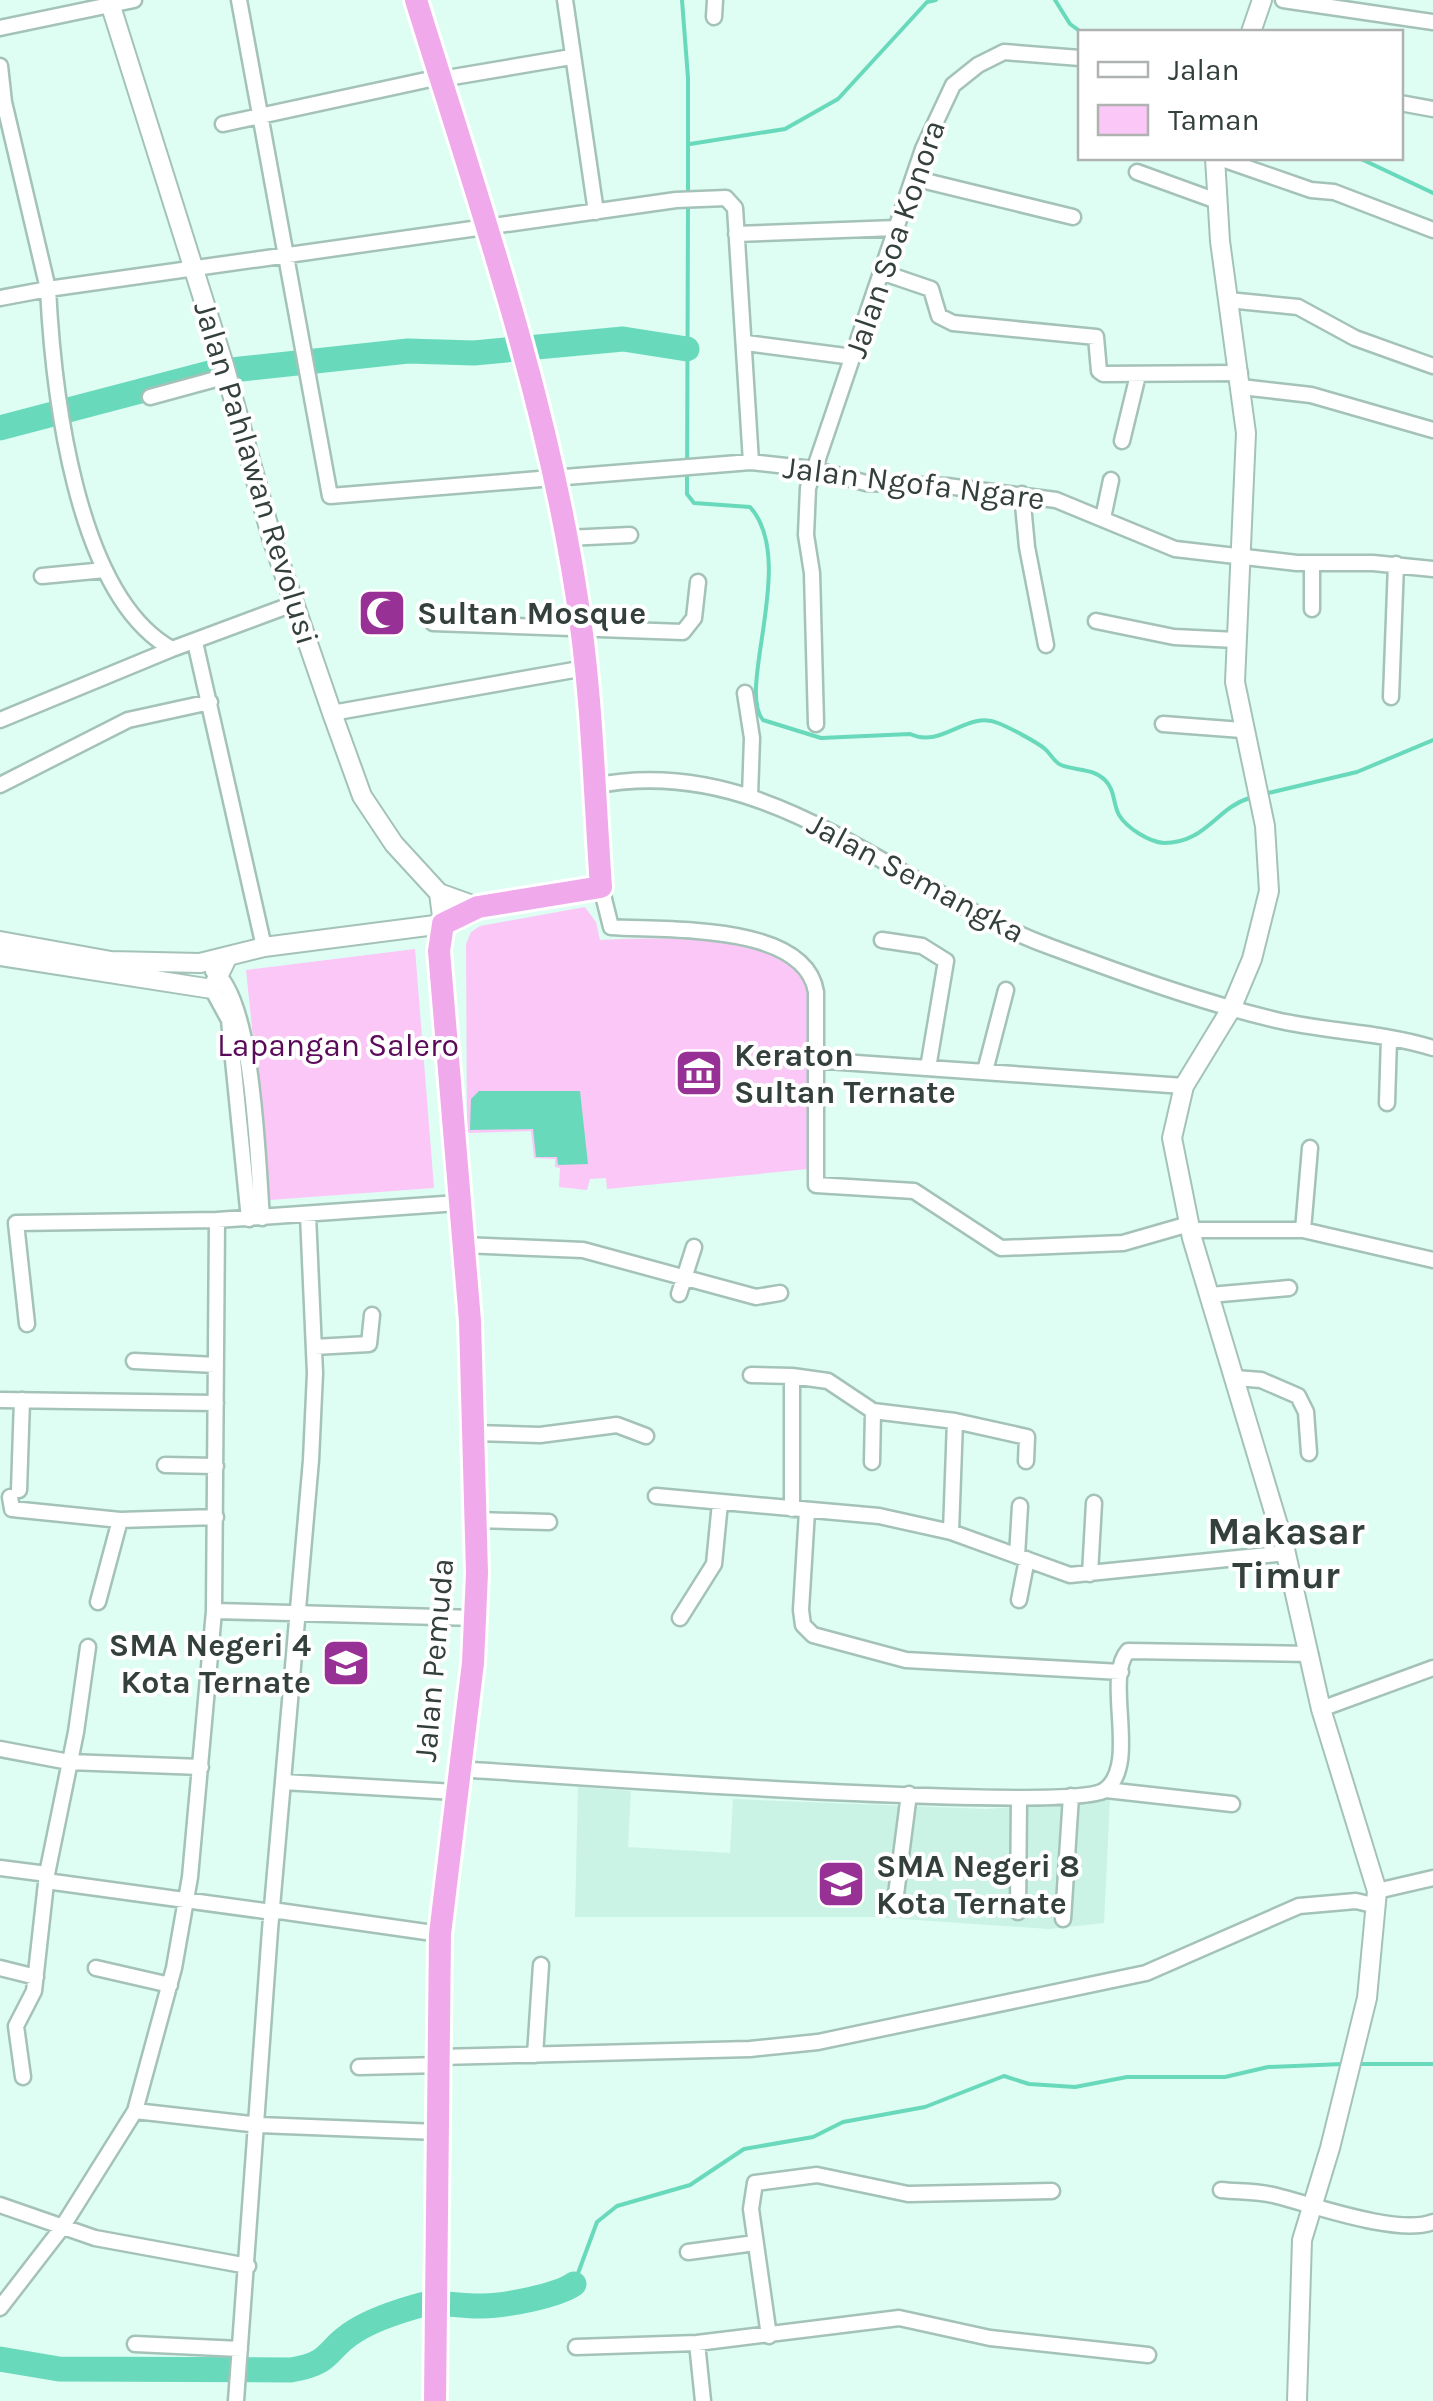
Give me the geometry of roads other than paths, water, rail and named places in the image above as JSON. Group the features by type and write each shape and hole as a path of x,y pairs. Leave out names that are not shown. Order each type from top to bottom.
{"highway":[{"path":"416,0 522,353 554,480 581,629 601,887 478,908 443,924"},
{"name":"Jalan Pemuda","path":"435,2401 440,1934 476,1618 474,1433 440,952 443,924"}],"street":[{"path":"0,28 134,0"},
{"path":"239,0 330,496 554,480"},
{"path":"565,0 596,212"},
{"path":"714,17 715,0"},
{"path":"1253,30 1262,0"},
{"path":"1283,0 1433,22"},
{"name":"Jalan Pahlawan Revolusi","path":"110,2 226,372 293,604 362,796 380,824 439,893"},
{"name":"Jalan Soa Konora","path":"816,724 812,573 806,534 813,469 884,273 913,178 942,105 964,74 1004,52 1078,58"},
{"path":"223,124 440,78 571,57"},
{"path":"0,66 7,146 48,289 57,404 88,527 105,570 137,617 172,648"},
{"path":"1403,103 1433,110"},
{"path":"1217,160 1217,201 1246,434 1235,682 1260,808 1269,891 1252,959 1230,1009 1184,1086 1172,1138 1190,1227 1286,1553 1322,1710 1377,1898 1367,1998 1299,2268 1296,2401"},
{"path":"1223,160 1305,188 1334,192 1433,230"},
{"path":"1137,172 1217,201"},
{"path":"913,178 1073,217"},
{"path":"0,298 191,266 676,200 726,198 735,208 746,343 750,462"},
{"path":"736,234 896,228"},
{"path":"884,273 931,289 939,316 953,323 1094,336 1101,374 1240,380 1311,395 1433,430"},
{"path":"1228,300 1298,308 1355,338 1433,366"},
{"path":"746,343 853,357"},
{"path":"150,397 226,372"},
{"path":"1122,441 1138,375"},
{"name":"Jalan Ngofa Ngare","path":"554,480 750,462 813,469 866,483 1022,494 1103,518 1174,549 1240,558 1433,568"},
{"path":"1103,518 1111,480"},
{"path":"1022,494 1027,548 1046,646"},
{"path":"566,538 630,535"},
{"path":"1312,563 1312,609"},
{"path":"1390,697 1396,564"},
{"path":"42,576 105,570"},
{"path":"433,623 683,632 694,618 698,582"},
{"path":"0,720 172,648 293,604"},
{"path":"1096,620 1156,635 1236,640"},
{"path":"195,642 264,947"},
{"path":"332,713 585,668"},
{"path":"745,693 752,738 750,796"},
{"path":"0,784 128,720 210,702"},
{"path":"1163,724 1242,730"},
{"name":"Jalan Semangka","path":"594,786 676,784 720,787 750,796 849,839 984,920 1230,1009 1323,1030 1433,1048"},
{"path":"601,887 611,928 724,934 796,958 814,978 816,1185 885,1186 914,1191 1000,1248 1122,1244 1190,1227 1302,1230 1433,1260"},
{"path":"0,956 220,974 264,947 443,924 439,893 478,908"},
{"path":"882,940 913,943 942,954 946,961 928,1068"},
{"path":"0,941 112,960 200,963 220,974 241,1015 255,1218"},
{"path":"985,1070 1006,990"},
{"path":"1387,1103 1389,1038"},
{"path":"813,1060 1184,1086"},
{"path":"1302,1230 1310,1148"},
{"path":"26,1324 16,1223 217,1220 458,1203"},
{"path":"237,2395 272,1911 316,1390 308,1215"},
{"path":"0,2308 61,2228 135,2111 170,1985 186,1899 214,1611 217,1220"},
{"path":"463,1245 584,1250 684,1274 756,1297 780,1293"},
{"path":"679,1294 694,1247"},
{"path":"1210,1296 1290,1288"},
{"path":"314,1347 369,1344 372,1315"},
{"path":"134,1361 216,1365"},
{"path":"750,1374 828,1381 873,1412 955,1421 1027,1437 1026,1460"},
{"path":"792,1376 803,1625 813,1635 906,1660 1121,1672"},
{"path":"1235,1378 1261,1380 1298,1396 1306,1412 1308,1453"},
{"path":"0,1400 216,1403"},
{"path":"22,1400 12,1508 120,1520 216,1517"},
{"path":"872,1462 873,1412"},
{"path":"950,1532 955,1421"},
{"path":"474,1433 540,1435 617,1425 646,1436"},
{"path":"165,1466 216,1466"},
{"path":"656,1496 879,1516 950,1532 1070,1575 1286,1553"},
{"path":"680,1618 714,1564 720,1503"},
{"path":"1090,1574 1094,1503"},
{"path":"1018,1600 1022,1557 1020,1506"},
{"path":"98,1602 120,1520"},
{"path":"476,1520 549,1522"},
{"path":"214,1611 476,1618"},
{"path":"23,2077 16,2026 31,2001 36,1977 46,1878 88,1647"},
{"path":"1106,1790 1118,1763 1123,1655 1134,1649 1310,1654"},
{"path":"1322,1710 1433,1668"},
{"path":"0,1749 70,1762 200,1767"},
{"path":"283,1782 457,1780 1019,1798 1106,1790 1232,1804"},
{"path":"895,1902 910,1794"},
{"path":"1063,1918 1072,1796"},
{"path":"1018,1912 1019,1798"},
{"path":"0,1868 46,1878 440,1934"},
{"path":"358,2067 535,2054 750,2050 818,2042 1146,1973 1299,1906 1377,1898 1433,1878"},
{"path":"535,2054 541,1965"},
{"path":"0,1968 36,1977"},
{"path":"96,1968 170,1985"},
{"path":"135,2111 259,2125 438,2132"},
{"path":"769,2336 750,2193 755,2183 832,2176 908,2194 1052,2191"},
{"path":"1221,2190 1266,2194 1407,2224 1433,2222"},
{"path":"0,2205 61,2228 248,2266"},
{"path":"688,2252 755,2242"},
{"path":"576,2347 697,2344 898,2318 990,2338 1148,2355"},
{"path":"135,2344 239,2353"},
{"path":"697,2344 703,2401"}],"waterway":[{"path":"682,0 688,78 688,195"},
{"path":"690,144 785,129 838,99 927,2 936,0"},
{"path":"1055,0 1078,30"},
{"path":"1363,160 1433,193"},
{"path":"688,204 687,494 694,503 750,507 763,530 768,590 756,681 757,704 763,720 821,738 910,734 933,737 976,721 998,723 1041,746 1061,765 1100,776 1111,788 1123,820 1145,837 1164,843 1191,837 1250,798"},
{"path":"0,428 213,372 408,351 474,353 623,339 687,349"},
{"path":"1264,794 1357,772 1433,740"},
{"path":"574,2284 597,2222 617,2206 690,2185 744,2149 813,2137 843,2122 925,2107 1004,2076 1029,2084 1075,2087 1127,2077 1225,2077 1268,2067 1343,2064"},
{"path":"1358,2064 1433,2064"},
{"path":"0,2359 59,2369 291,2370 315,2363 355,2331 404,2310 429,2304 504,2304 543,2296 574,2284"}],"place":[{"name":"Sultan Mosque","path":"382,613"},
{"name":"Keraton Sultan Ternate","path":"699,1073"},
{"name":"SMA Negeri 4 Kota Ternate","path":"346,1663"},
{"name":"SMA Negeri 8 Kota Ternate","path":"841,1884"}],"district":[{"name":"Makasar Timur","path":"1286,1553"}],"park label":[{"name":"Lapangan Salero","path":"338,1045"}]}
